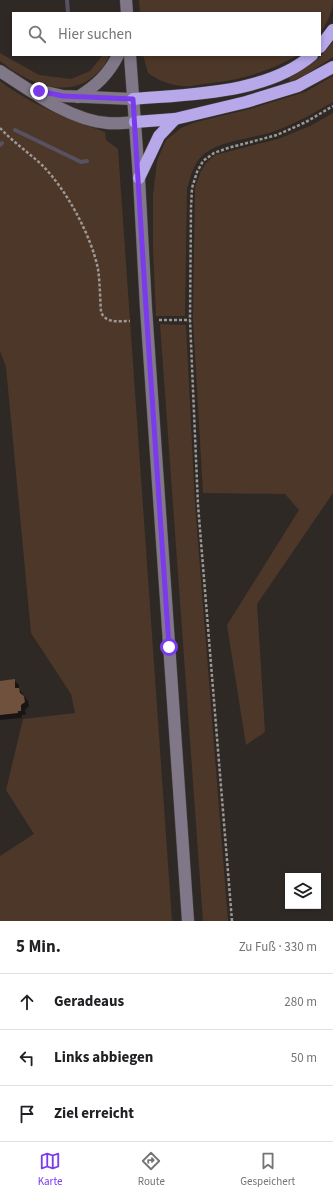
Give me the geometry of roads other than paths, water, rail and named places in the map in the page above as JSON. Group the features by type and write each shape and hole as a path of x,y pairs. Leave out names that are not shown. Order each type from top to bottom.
{"highway":[{"path":"321,46 333,30"},
{"path":"133,99 228,90 274,77 298,66 311,56"},
{"path":"135,122 175,119 279,93 298,86 333,67"},
{"path":"139,178 159,136 175,119"}],"main road":[{"path":"126,0 127,12"},
{"path":"78,97 106,75 117,56"},
{"path":"130,56 188,921"},
{"path":"0,71 58,107 86,118 106,123 135,122"},
{"path":"27,88 63,96 133,99"}],"waterway":[{"path":"67,0 68,12"},
{"path":"15,130 81,162 87,161"}]}
